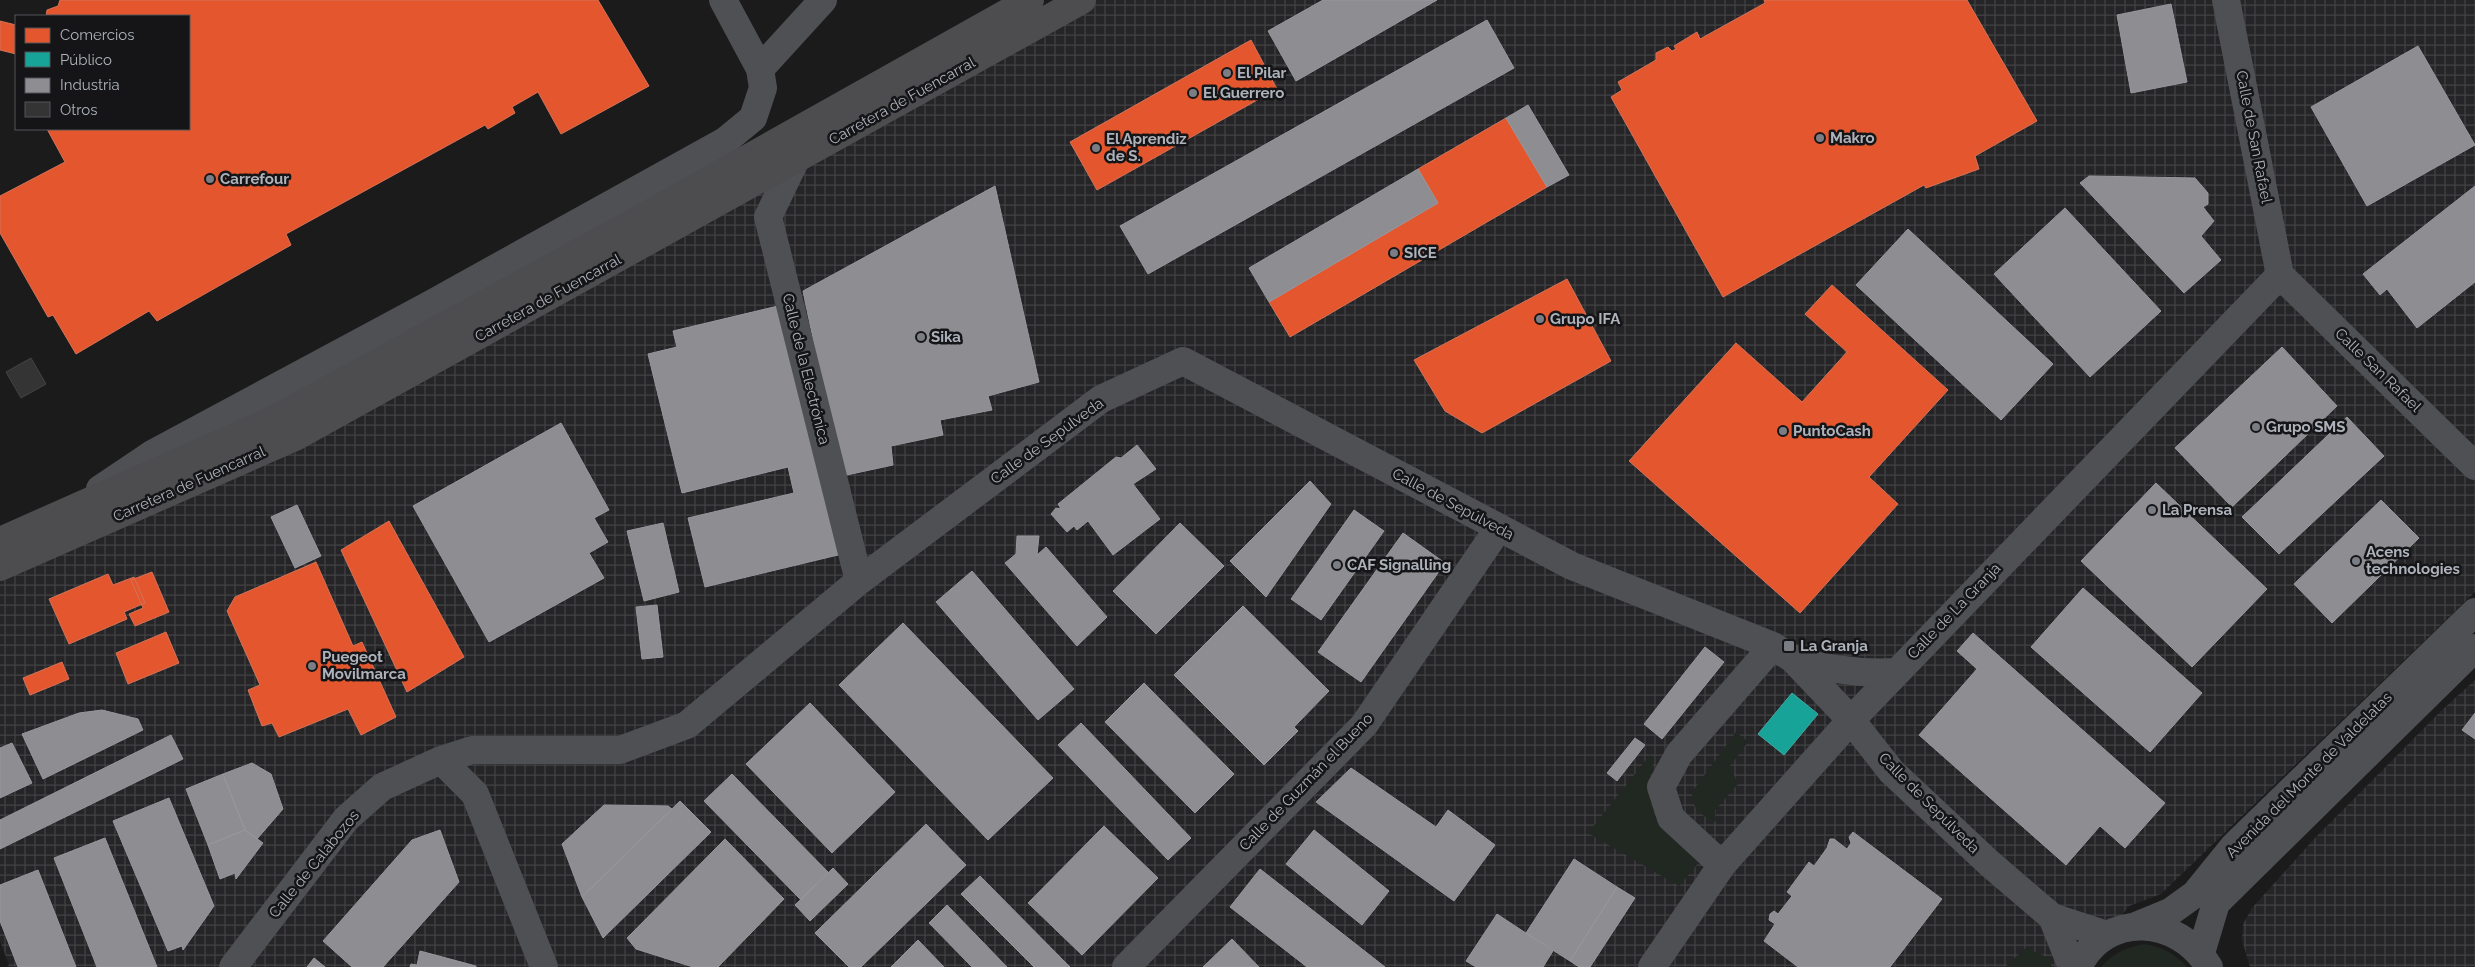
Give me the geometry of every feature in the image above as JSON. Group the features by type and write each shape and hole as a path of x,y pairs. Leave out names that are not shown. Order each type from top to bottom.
{"highway":[{"name":"Carretera de Fuencarral","path":"0,541 271,421 638,220 1011,8 1030,0"},
{"name":"Carretera de Fuencarral","path":"0,567 295,437 796,161 1082,0"}],"street":[{"path":"69,512 152,454 431,304 725,141 752,118 763,88 760,69 723,0"},
{"path":"760,69 823,0"},
{"name":"Calle de San Rafael","path":"2226,0 2280,275"},
{"name":"Calle de la Electrónica","path":"796,161 768,218 859,581"},
{"name":"Calle San Rafael","path":"2280,275 2475,466"},
{"name":"Calle de La Granja","path":"1652,967 1722,864 1851,720 1895,672 2280,275"},
{"name":"Calle de Sepúlveda","path":"491,748 620,750 687,725 859,581 1101,399 1183,361 1213,375 1498,529 1572,566 1826,669 1862,674 1895,672"},
{"name":"Calle de Guzmán el Bueno","path":"1126,967 1364,725 1498,529"},
{"name":"Avenida del Monte de Valdelatas","path":"2136,926 2170,912 2195,894 2234,846 2475,612"},
{"name":"Avenida del Monte de Valdelatas","path":"2205,960 2216,904 2475,648"},
{"path":"1722,864 1671,818 1662,787 1679,754 1783,653"},
{"name":"Calle de Sepúlveda","path":"1783,653 1851,720 1891,771 1989,863 2052,917 2107,935"},
{"path":"476,794 491,748"},
{"name":"Calle de Calabozos","path":"233,967 346,819 382,787 442,760 472,750 491,748"},
{"path":"442,760 476,794 543,967"},
{"name":"Calle de Sepúlveda","path":"2052,917 2072,967"},
{"path":"2078,967 2093,946 2107,935 2121,929 2136,926 2160,928 2182,937 2205,960"}],"shaded area":[{"path":"1077,0 2475,0 2475,592 2161,894 2129,906 2082,967 6,967 9,965 0,941 0,567"},
{"path":"2475,680 2475,967 2250,967 2242,940 2243,924 2252,908 2314,839 2442,710"},
{"path":"1736,732 1748,742 1730,766 1738,784 1715,810 1716,822 1698,811 1692,798 1692,792"},
{"path":"1650,755 1654,760 1650,779 1652,807 1665,829 1701,860 1679,886 1588,833"},
{"path":"2144,944 2168,951 2187,967 2101,967 2120,952"},
{"path":"2026,948 2051,959 2051,967 2005,967"}],"building: Comercios":[{"name":"Carrefour","path":"60,0 598,0 649,86 561,134 538,92 512,107 515,113 488,129 485,125 286,234 291,245 157,321 149,311 76,354 53,315 48,317 0,233 0,196 65,162 48,130 190,130 190,15 46,15 47,10 58,6"},
{"name":"Makro","path":"1764,0 1967,0 2037,121 1975,156 1979,169 1926,188 1924,185 1723,297 1611,97 1622,90 1618,82 1656,60 1656,53 1668,47 1672,51 1676,49 1674,46 1697,32 1700,39 1765,3"},
{"path":"0,21 15,25 15,54 0,50"},
{"path":"1251,40 1277,89 1097,190 1070,142"},
{"name":"SICE","path":"1506,118 1547,187 1290,337 1269,302 1438,203 1418,169"},
{"name":"Grupo IFA","path":"1567,279 1611,361 1482,433 1445,411 1414,360"},
{"name":"PuntoCash","path":"1832,285 1948,390 1869,477 1898,504 1800,613 1629,461 1736,343 1802,402 1847,352 1805,314"},
{"path":"389,521 464,657 407,692 341,550"},
{"name":"Puegeot Movilmarca","path":"316,562 353,646 362,642 396,717 361,735 348,709 279,737 272,723 262,726 248,690 260,685 227,611 235,597"},
{"path":"152,572 169,612 135,626 129,614 143,608 131,580"},
{"path":"108,574 113,585 134,577 145,603 124,612 127,619 69,644 49,599"},
{"path":"166,632 179,663 128,684 116,653"},
{"path":"62,662 69,679 30,695 23,678"}],"building: Público":[{"path":"1792,693 1818,714 1784,755 1758,734"}],"building: Industria":[{"path":"1323,0 1437,0 1296,81 1268,31"},
{"path":"2171,4 2187,82 2131,93 2117,15"},
{"path":"1487,20 1514,68 1148,274 1120,226"},
{"path":"2418,46 2475,145 2367,206 2311,107"},
{"path":"1528,105 1569,175 1547,187 1506,118"},
{"path":"1418,169 1438,203 1269,302 1249,268"},
{"path":"2089,176 2195,178 2208,193 2208,204 2203,207 2214,221 2201,236 2221,260 2184,293 2080,183"},
{"name":"Sika","path":"995,186 1039,382 988,396 992,410 940,420 943,435 891,446 893,465 842,476 803,291"},
{"path":"2475,186 2475,282 2417,328 2387,289 2380,295 2363,274"},
{"path":"2065,208 2161,311 2090,377 1994,274"},
{"path":"1908,229 2053,364 2001,420 1856,285"},
{"path":"778,306 838,555 705,587 688,518 794,493 788,467 682,493 648,354 677,347 673,331"},
{"name":"Grupo SMS","path":"2282,347 2337,406 2232,507 2175,448"},
{"name":"Grupo SMS","path":"2347,417 2384,456 2279,554 2242,517"},
{"path":"561,423 609,510 594,518 608,542 589,553 604,578 489,642 413,506"},
{"path":"1137,445 1156,469 1133,484 1160,519 1113,555 1088,521 1077,530 1074,526 1067,532 1051,514 1056,508 1061,509 1058,504 1116,457 1121,458"},
{"path":"1310,481 1331,504 1266,597 1230,561"},
{"path":"2156,483 2267,589 2192,667 2081,561"},
{"name":"Acens technologies","path":"2381,500 2419,538 2332,623 2294,584"},
{"path":"297,505 321,556 295,568 271,517"},
{"name":"CAF Signalling","path":"1354,510 1384,531 1321,620 1291,599"},
{"path":"663,523 679,592 644,601 627,531"},
{"path":"1180,523 1224,566 1156,634 1113,591"},
{"path":"1403,533 1445,563 1361,682 1318,652"},
{"path":"1017,536 1039,536 1037,555 1046,547 1107,617 1077,646 1005,563 1016,554"},
{"path":"972,571 1074,689 1038,720 936,602"},
{"path":"2083,588 2202,693 2150,752 2031,647"},
{"path":"657,605 663,657 642,659 636,607"},
{"path":"1243,606 1329,691 1294,727 1298,731 1264,765 1174,675"},
{"path":"903,623 1053,778 988,840 839,685"},
{"path":"1973,633 2165,803 2125,848 2100,826 2066,865 1919,735 1977,669 1957,651"},
{"path":"1705,647 1724,662 1662,739 1644,724"},
{"path":"1144,683 1234,774 1195,813 1105,722"},
{"path":"810,703 895,792 832,853 746,764"},
{"path":"102,710 138,719 143,730 43,779 22,734 79,713"},
{"path":"2475,713 2475,739 2462,730"},
{"path":"1081,723 1191,838 1168,860 1058,745"},
{"path":"171,735 183,759 0,849 0,820"},
{"path":"1635,738 1645,745 1617,781 1607,773"},
{"path":"12,743 32,783 0,798 0,748"},
{"path":"252,763 271,774 283,809 257,839 245,830 223,774"},
{"path":"1351,768 1436,827 1448,810 1495,845 1454,901 1316,802"},
{"path":"223,774 245,830 208,845 186,789"},
{"path":"732,774 828,872 801,900 704,801"},
{"path":"169,798 214,906 183,950 182,946 168,951 113,821"},
{"path":"680,801 711,832 603,938 582,897"},
{"path":"604,805 668,806 672,809 582,897 562,844"},
{"path":"926,824 966,865 861,967 849,967 815,933"},
{"path":"1104,826 1158,878 1082,955 1028,903"},
{"path":"245,830 263,843 236,879 235,873 220,879 208,845"},
{"path":"440,830 459,882 383,967 352,967 323,941 412,840"},
{"path":"1314,830 1389,891 1362,925 1286,864"},
{"path":"1853,832 1942,899 1890,967 1798,967 1764,941 1775,924 1769,920 1770,914 1774,911 1778,914 1792,896 1787,892 1809,862 1814,866 1827,848 1830,839 1834,839 1847,849 1851,843 1849,837"},
{"path":"105,838 157,967 97,967 54,858"},
{"path":"725,839 784,899 718,967 693,967 636,949 627,938"},
{"path":"1574,859 1617,887 1570,961 1526,933"},
{"path":"833,868 848,884 810,921 795,905"},
{"path":"1260,869 1385,967 1307,967 1230,907"},
{"path":"38,870 76,967 18,967 0,921 0,885"},
{"path":"980,876 1070,967 1034,967 961,894"},
{"path":"1617,887 1635,898 1590,967 1579,967 1570,961"},
{"path":"947,905 1007,967 972,967 929,923"},
{"path":"1497,914 1553,951 1543,967 1476,967 1466,961"},
{"path":"1232,939 1259,967 1203,967"},
{"path":"918,940 944,967 891,967"},
{"path":"420,951 476,967 410,967 411,964 417,965"},
{"path":"314,958 325,967 307,967"}],"building: Otros":[{"path":"31,358 46,384 21,398 6,372"}],"place":[{"name":"El Pilar","path":"1227,73"},
{"name":"El Guerrero","path":"1193,93"},
{"name":"Makro","path":"1820,138"},
{"name":"El Aprendiz de S.","path":"1096,148"},
{"name":"Carrefour","path":"210,179"},
{"name":"SICE","path":"1394,253"},
{"name":"Grupo IFA","path":"1540,319"},
{"name":"Sika","path":"921,337"},
{"name":"Grupo SMS","path":"2256,427"},
{"name":"PuntoCash","path":"1783,431"},
{"name":"La Prensa","path":"2152,510"},
{"name":"Acens technologies","path":"2356,561"},
{"name":"CAF Signalling","path":"1337,565"},
{"name":"La Granja","path":"1789,646"},
{"name":"Puegeot Movilmarca","path":"312,666"}]}
